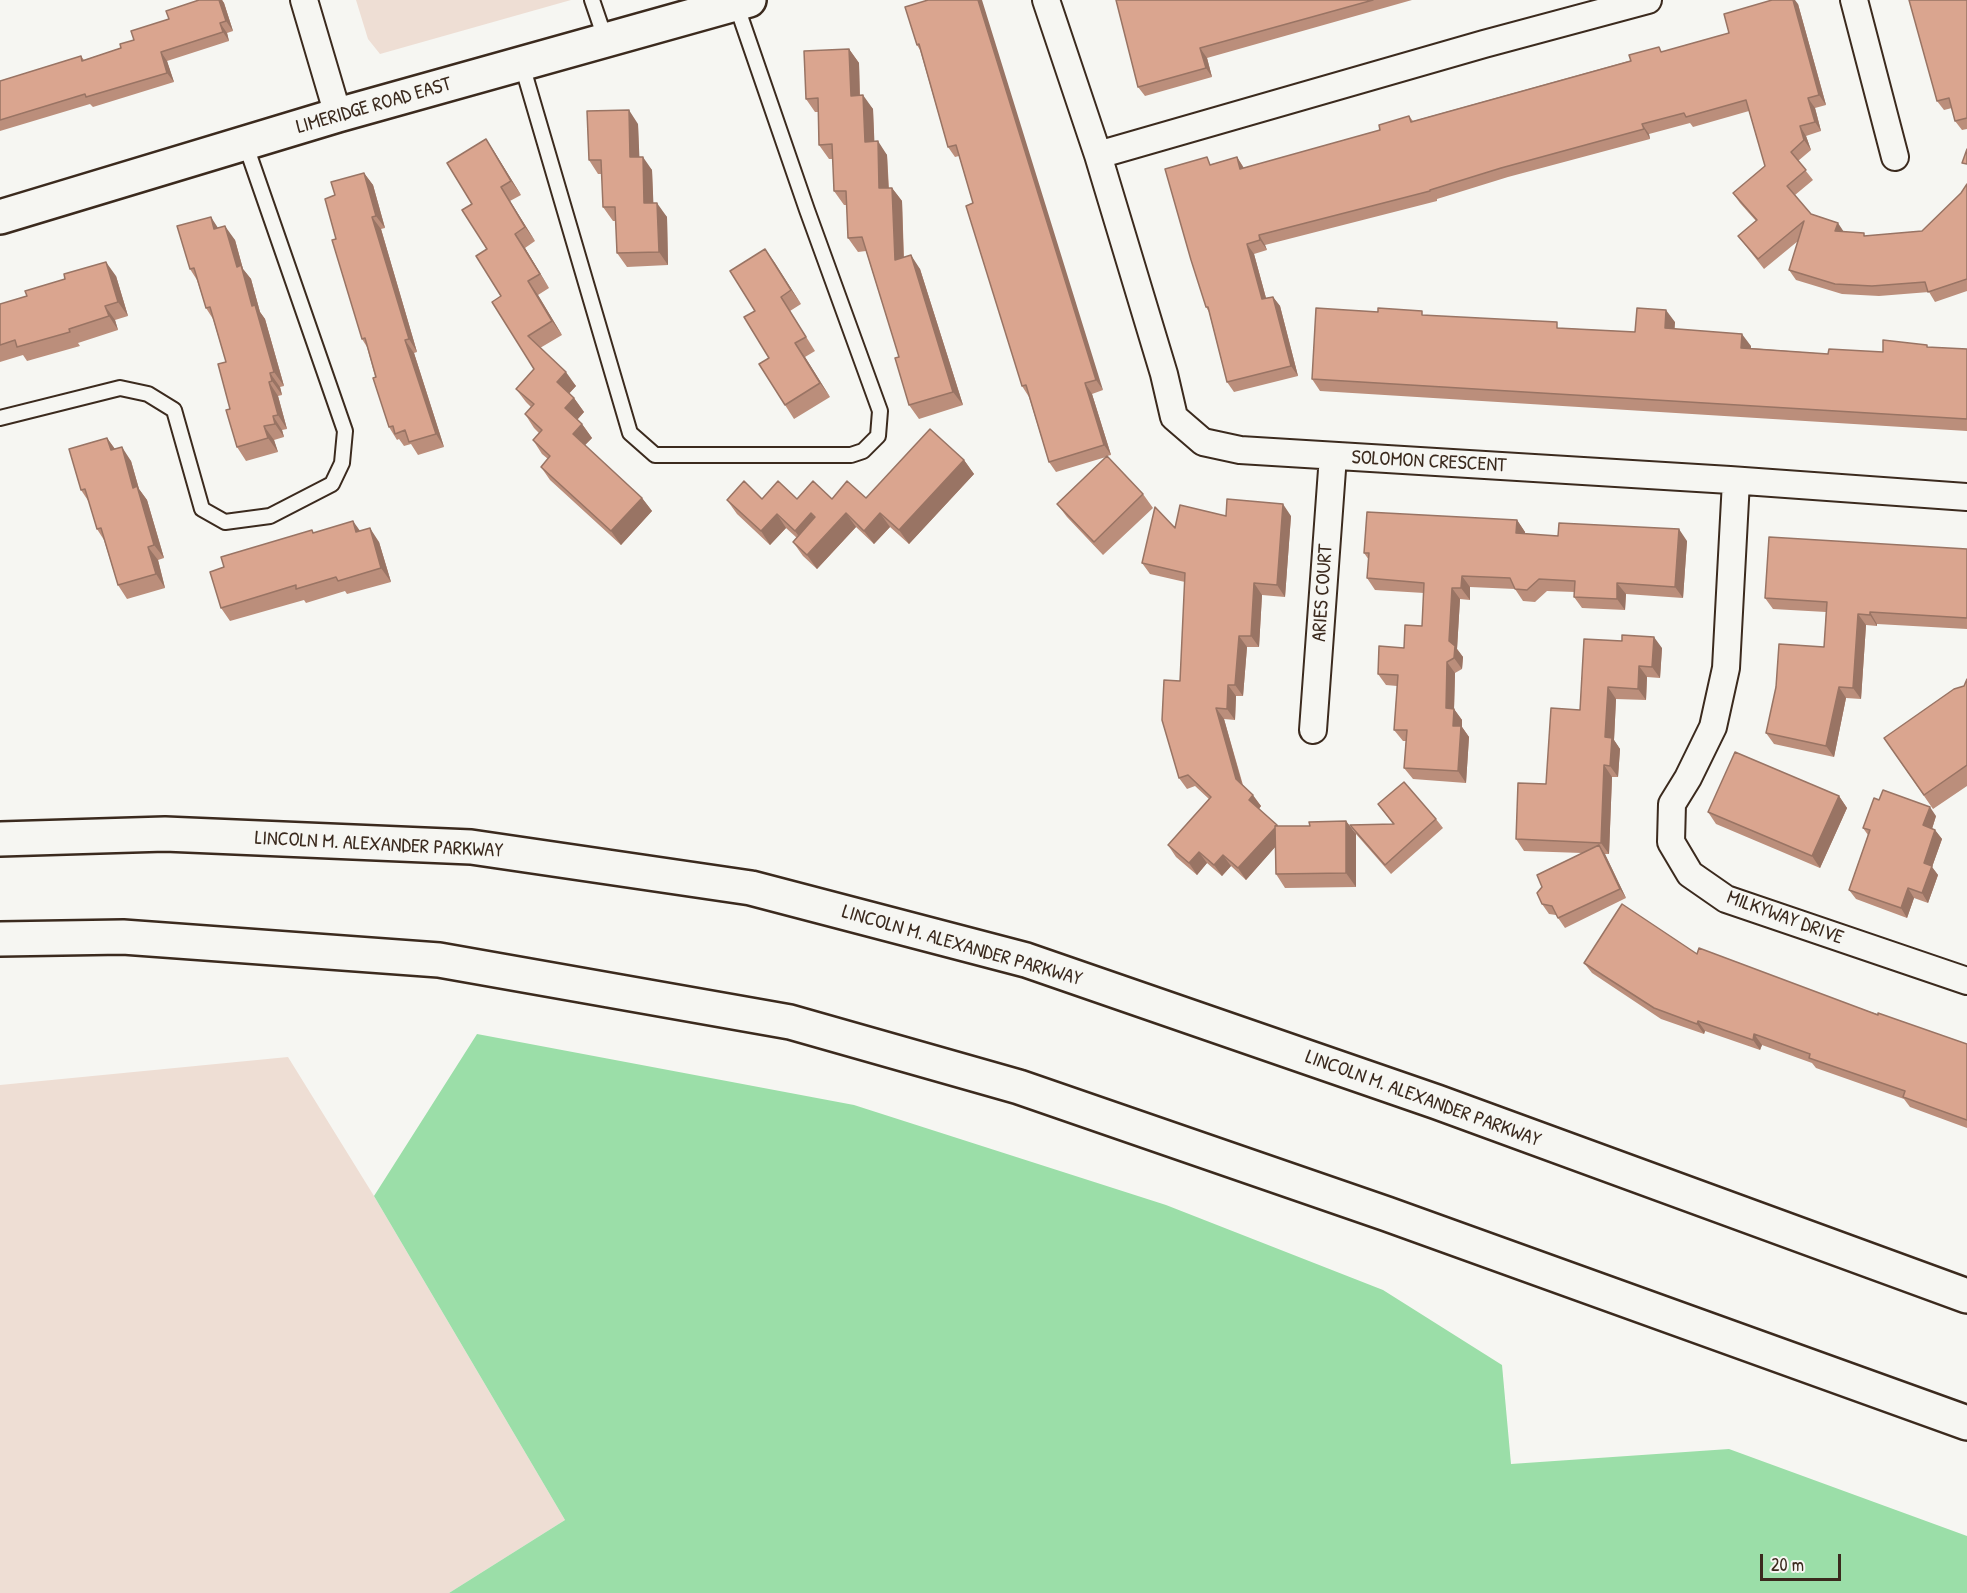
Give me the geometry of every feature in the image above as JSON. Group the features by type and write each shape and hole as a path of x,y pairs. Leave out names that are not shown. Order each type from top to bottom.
{"main road":[{"name":"LIMERIDGE ROAD EAST","path":"0,217 338,116 743,2"},
{"name":"LINCOLN M. ALEXANDER PARKWAY","path":"0,839 165,834 471,847 751,888 1026,960 1437,1102 1967,1296"},
{"path":"0,939 123,937 439,960 790,1022 1019,1087 1387,1214 1967,1423"}],"street":[{"path":"304,0 338,116"},
{"name":"SOLOMON CRESCENT","path":"1046,0 1098,155 1164,375 1174,417 1203,442 1240,450 1967,497"},
{"path":"1098,155 1484,44 1648,0"},
{"path":"1854,0 1895,157"},
{"name":"ARIES COURT","path":"1313,730 1334,456"},
{"name":"MILKYWAY DRIVE","path":"1736,481 1726,668 1713,727 1688,778 1672,804 1671,842 1690,874 1726,899 1967,981"}],"lane":[{"path":"592,0 606,41"},
{"path":"522,65 630,433 655,455 851,455 863,451 878,436 880,411 807,210 743,2"},
{"path":"0,418 120,388 148,394 174,410 202,509 225,522 270,516 332,484 342,463 345,431 245,143"}],"shaded area":[{"path":"356,0 571,0 380,54 368,39"},
{"path":"288,1057 374,1196 565,1520 449,1593 0,1593 0,1085"}],"green space":[{"path":"477,1034 854,1105 1166,1205 1383,1290 1502,1365 1511,1464 1729,1449 1967,1536 1967,1593 449,1593 565,1520 374,1196"}],"building":[{"path":"199,0 219,0 226,21 220,23 223,32 161,52 167,73 86,97 85,94 0,120 0,81 81,56 82,61 121,48 120,44 134,40 131,31 169,19 166,11"},
{"path":"928,0 978,0 1096,380 1085,383 1104,445 1049,462 1026,385 1022,386 966,206 973,203 956,145 948,147 919,44 917,45 905,7"},
{"path":"1116,0 1373,0 1200,48 1206,68 1138,87"},
{"path":"1772,0 1793,0 1819,95 1808,98 1815,122 1800,126 1804,140 1791,152 1806,170 1787,186 1811,214 1838,223 1835,231 1864,233 1864,236 1922,231 1961,193 1967,184 1967,279 1928,292 1925,282 1872,286 1835,284 1789,270 1804,221 1758,259 1738,236 1757,220 1733,193 1765,166 1746,100 1686,117 1684,113 1642,124 1644,129 1501,168 1430,191 1259,235 1260,240 1247,244 1262,299 1273,297 1291,366 1227,382 1208,307 1206,307 1191,260 1165,169 1207,157 1210,165 1237,157 1240,169 1380,130 1379,125 1409,116 1411,122 1631,61 1629,55 1659,47 1661,52 1729,33 1724,14"},
{"path":"1909,0 1967,0 1967,118 1955,121 1949,98 1937,101"},
{"path":"849,49 851,96 863,95 865,142 878,141 879,188 892,188 895,260 911,255 953,392 909,405 895,358 899,357 862,237 848,238 846,191 834,191 832,144 819,145 818,98 806,99 804,51"},
{"path":"629,110 630,157 643,157 644,203 657,203 659,252 617,253 615,207 603,207 601,160 589,160 587,111"},
{"path":"486,139 511,181 501,187 525,227 515,234 540,274 528,281 552,321 528,336 566,372 557,382 574,398 565,408 582,424 573,434 642,498 611,531 541,467 550,456 533,440 542,430 525,414 534,404 516,389 534,369 492,302 501,296 476,256 487,249 462,210 472,204 447,163"},
{"path":"1967,149 1967,164 1962,163"},
{"path":"364,173 376,216 372,217 409,339 405,340 436,434 409,442 405,430 395,434 393,426 389,427 373,378 376,377 365,338 362,339 332,240 336,239 325,199 335,195 331,182"},
{"path":"211,217 214,229 225,226 237,267 241,265 274,372 270,373 272,381 269,382 278,415 273,416 275,424 264,426 268,438 237,447 226,410 230,409 218,364 226,362 210,307 206,308 194,268 190,269 177,226"},
{"path":"765,249 791,290 781,297 806,337 795,343 820,383 785,405 759,364 769,358 744,317 755,311 730,271"},
{"path":"106,262 118,302 105,306 109,316 69,329 70,332 17,347 15,340 0,345 0,304 27,296 25,291 65,279 64,274"},
{"path":"1316,308 1378,312 1378,308 1422,311 1422,315 1557,322 1557,328 1635,332 1637,308 1666,310 1665,328 1742,334 1741,348 1828,354 1829,349 1883,352 1883,340 1927,345 1927,347 1967,349 1967,419 1312,379"},
{"path":"930,429 964,460 899,530 880,513 864,531 846,513 807,555 793,542 815,517 811,513 795,531 777,514 761,531 727,500 744,481 762,499 778,481 797,499 813,481 832,499 847,481 866,498"},
{"path":"107,438 111,450 122,447 133,488 137,486 154,545 148,547 156,574 118,585 101,528 97,529 85,489 81,490 69,449"},
{"path":"1107,456 1143,494 1094,542 1057,504"},
{"path":"1227,499 1283,504 1277,585 1254,583 1251,636 1239,636 1235,685 1228,685 1227,709 1216,708 1236,779 1253,795 1249,800 1277,825 1238,868 1223,855 1214,865 1199,852 1189,863 1168,845 1211,797 1188,775 1179,778 1162,720 1164,680 1180,681 1185,573 1142,563 1155,507 1175,528 1180,505 1226,516"},
{"path":"1367,512 1517,520 1516,533 1558,536 1559,523 1679,529 1675,587 1617,583 1617,599 1574,597 1575,581 1539,579 1527,590 1515,589 1510,578 1462,576 1461,588 1452,588 1449,641 1455,646 1454,658 1447,662 1446,708 1454,709 1453,726 1461,726 1458,771 1404,768 1407,730 1394,730 1398,675 1378,674 1379,646 1404,648 1405,625 1422,626 1424,583 1367,578 1369,553 1364,553"},
{"path":"353,521 356,532 370,528 381,568 338,581 336,577 296,589 296,585 221,608 210,572 224,567 221,557 312,530 313,533"},
{"path":"1769,537 1967,549 1967,618 1870,612 1870,615 1858,614 1853,688 1839,687 1826,746 1766,733 1776,687 1779,644 1824,647 1827,602 1765,598"},
{"path":"1622,635 1654,637 1652,667 1639,666 1638,689 1608,687 1605,737 1612,738 1610,766 1604,765 1601,843 1516,839 1518,783 1546,784 1551,708 1580,710 1584,639 1622,641"},
{"path":"1967,679 1967,765 1924,795 1884,738 1954,689 1964,686"},
{"path":"1735,752 1839,796 1812,856 1708,812"},
{"path":"1404,782 1436,819 1385,865 1350,825 1394,824 1378,804"},
{"path":"1883,790 1930,807 1923,825 1935,830 1924,863 1932,866 1922,893 1908,888 1901,908 1849,890 1870,830 1863,828 1874,798 1879,800"},
{"path":"1346,821 1346,873 1276,874 1275,826 1310,826 1309,822"},
{"path":"1599,845 1620,889 1558,918 1552,906 1542,904 1537,893 1542,887 1537,875"},
{"path":"1622,904 1697,954 1699,948 1878,1015 1878,1013 1967,1044 1967,1120 1903,1097 1905,1091 1809,1058 1810,1054 1754,1034 1753,1040 1698,1021 1697,1024 1654,1008 1584,963"}]}
